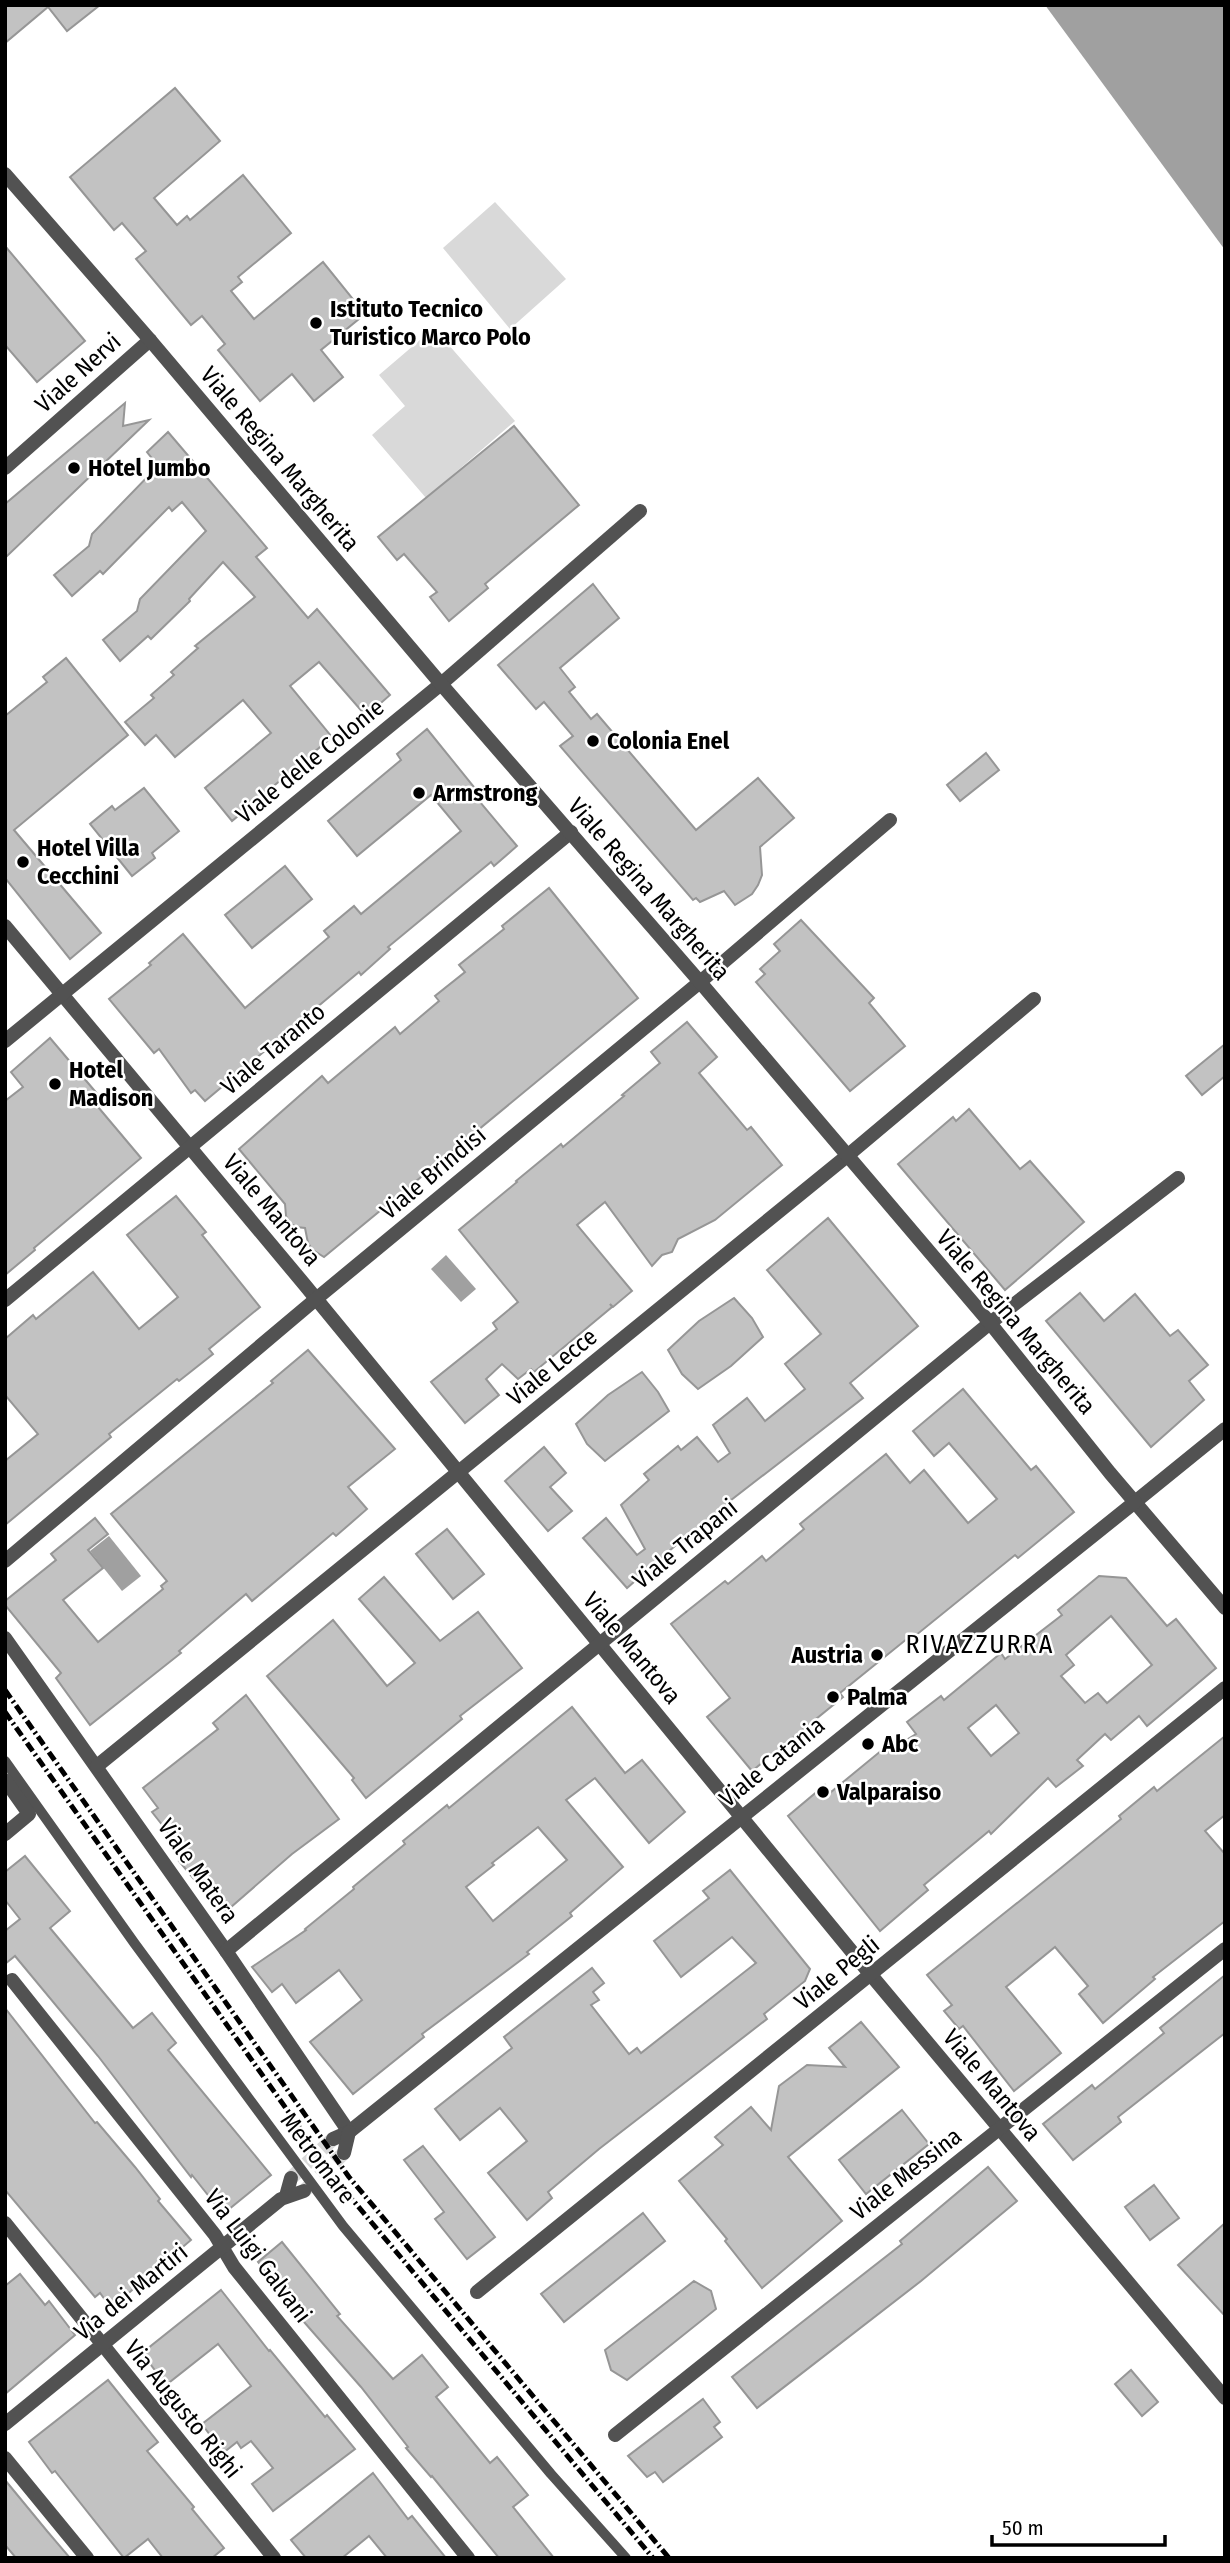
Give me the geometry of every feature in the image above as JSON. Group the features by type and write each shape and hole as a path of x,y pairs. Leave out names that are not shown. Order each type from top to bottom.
{"street":[{"name":"Viale Regina Margherita","path":"5,174 700,982 990,1323 1225,1608"},
{"name":"Viale Nervi","path":"5,468 150,340"},
{"name":"Viale delle Colonie","path":"5,1041 441,684 640,511"},
{"name":"Viale Brindisi","path":"5,1561 700,982 890,820"},
{"name":"Viale Taranto","path":"5,1300 571,832"},
{"name":"Viale Mantova","path":"5,926 600,1643 871,1975 1225,2398"},
{"name":"Viale Lecce","path":"97,1766 847,1156 1034,999"},
{"name":"Viale Trapani","path":"226,1951 990,1323 1178,1178"},
{"name":"Viale Catania","path":"332,2139 349,2132 1225,1429"},
{"name":"Viale Matera","path":"5,1638 226,1951 349,2132"},
{"name":"Viale Pegli","path":"477,2292 1225,1688"},
{"path":"5,1780 29,1814 5,1834"},
{"name":"Viale Messina","path":"615,2435 1225,1949"},
{"name":"Via Luigi Galvani","path":"12,1980 223,2247 234,2267 468,2558"},
{"path":"344,2153 349,2132"},
{"path":"286,2196 291,2178"},
{"path":"286,2196 304,2191"},
{"name":"Via dei Martiri","path":"5,2424 286,2196"},
{"name":"Via Augusto Righi","path":"5,2223 272,2557"},
{"path":"5,2458 88,2558"}],"lane":[{"name":"Metromare","path":"5,1761 104,1901 343,2226 551,2474 626,2558"}],"shaded area":[{"path":"1045,5 1225,5 1225,250"},
{"path":"495,202 566,279 510,329 443,248"},
{"path":"434,328 515,421 426,498 372,435 405,406 379,375"},
{"path":"446,1255 476,1289 461,1302 431,1269"},
{"path":"109,1536 141,1576 122,1591 90,1551"}],"building":[{"path":"5,5 100,5 67,31 48,7 5,43"},
{"path":"175,88 220,141 154,198 177,225 187,216 190,220 243,175 291,233 238,277 242,282 231,291 254,319 323,262 365,314 321,350 343,377 314,401 292,374 260,401 218,350 225,344 202,316 191,325 136,259 146,251 122,223 114,230 70,177"},
{"path":"5,246 85,341 37,382 5,345"},
{"name":"Hotel Jumbo","path":"125,403 123,426 149,420 5,558 5,504"},
{"path":"514,426 579,505 485,584 488,588 449,621 430,597 437,592 404,554 397,560 378,537"},
{"path":"168,432 267,548 256,557 308,618 317,609 390,695 366,716 319,662 290,686 332,737 232,821 205,788 271,733 243,700 175,757 156,735 145,745 125,722 154,698 151,695 174,675 171,672 198,648 195,646 255,597 223,562 190,601 151,639 148,636 120,661 103,640 137,611 140,599 206,531 182,502 172,511 169,507 103,574 100,571 72,596 54,575 89,546 92,534 158,466 147,452"},
{"name":"Colonia Enel","path":"593,584 619,618 560,668 575,687 569,692 591,719 597,714 696,830 758,778 794,818 760,847 762,875 758,885 752,894 735,905 724,891 700,902 696,898 693,900 560,746 573,736 544,702 536,709 498,665"},
{"path":"66,658 128,735 14,830 101,933 70,959 5,878 5,716 47,682 43,677"},
{"path":"427,729 478,792 474,795 517,846 494,866 491,862 388,947 390,949 361,975 359,972 205,1101 195,1090 191,1093 159,1049 154,1053 109,999 151,965 149,963 183,934 245,1008 329,937 324,931 354,906 361,914 461,831 431,795 357,856 328,821 401,760 397,754"},
{"path":"986,753 999,770 960,801 947,785"},
{"path":"144,788 179,831 152,853 155,858 132,876 90,824 112,806 115,810"},
{"path":"285,866 312,899 252,948 225,915"},
{"path":"549,888 638,998 324,1257 308,1243 305,1228 290,1223 285,1204 239,1149 322,1076 328,1083 395,1027 400,1034 439,1001 435,996 465,972 459,965"},
{"path":"801,920 874,998 869,1003 905,1046 850,1091 756,982 765,974 760,969 780,951 774,944"},
{"path":"687,1022 717,1057 699,1073 747,1130 751,1127 782,1165 715,1220 678,1239 672,1252 662,1255 652,1266 605,1202 577,1225 632,1291 613,1307 610,1304 612,1307 534,1372 531,1369 518,1379 502,1364 486,1379 499,1395 465,1423 431,1382 497,1329 493,1323 518,1302 459,1230 561,1144 563,1147 624,1096 622,1095 660,1063 651,1052"},
{"path":"50,1038 99,1096 93,1101 141,1158 5,1275 5,1101 23,1087 11,1072"},
{"path":"1225,1044 1225,1076 1202,1095 1186,1076"},
{"path":"969,1109 1020,1169 1030,1161 1084,1222 1005,1290 898,1164 953,1117 956,1121"},
{"path":"176,1196 206,1232 202,1235 260,1307 209,1349 213,1354 179,1381 177,1379 109,1434 111,1437 5,1525 5,1461 38,1434 5,1395 5,1339 33,1315 36,1319 93,1272 139,1329 178,1297 127,1235"},
{"path":"828,1218 918,1326 850,1383 863,1398 726,1504 728,1507 695,1535 692,1531 627,1588 583,1538 606,1518 637,1555 645,1549 621,1505 649,1480 644,1474 678,1446 681,1450 697,1437 718,1462 730,1453 713,1425 747,1398 765,1421 805,1389 785,1364 821,1334 767,1270"},
{"path":"1080,1293 1104,1321 1135,1294 1170,1336 1178,1330 1208,1365 1189,1381 1204,1400 1151,1447 1046,1321"},
{"path":"734,1298 752,1318 763,1337 731,1366 698,1389 682,1374 668,1350 699,1321"},
{"path":"308,1350 395,1449 348,1487 367,1509 336,1536 333,1533 252,1601 246,1594 179,1651 181,1653 90,1725 56,1678 61,1673 5,1605 5,1601 56,1560 51,1554 95,1518 108,1534 88,1550 103,1568 63,1600 98,1642 163,1589 161,1586 167,1581 111,1514 273,1383 271,1381"},
{"path":"642,1372 669,1411 605,1461 587,1444 576,1424 608,1395"},
{"path":"963,1389 1031,1470 1036,1466 1074,1512 1018,1558 1015,1555 910,1640 908,1638 840,1693 843,1697 752,1771 707,1717 730,1698 671,1624 725,1581 728,1584 762,1556 766,1561 804,1529 800,1524 886,1454 910,1483 924,1470 968,1523 997,1499 949,1443 934,1456 913,1431"},
{"path":"544,1447 566,1473 550,1487 572,1511 548,1531 505,1481"},
{"path":"447,1529 484,1574 453,1599 416,1554"},
{"path":"1099,1576 1126,1578 1167,1626 1176,1619 1216,1668 1147,1726 1139,1716 1111,1740 1105,1734 1077,1760 1083,1766 1056,1787 1048,1778 991,1834 989,1831 924,1885 928,1890 880,1931 788,1816 825,1785 831,1792 882,1750 885,1753 916,1734 907,1722 941,1696 944,1700 1001,1653 1005,1659 1062,1615 1058,1610","holes":["1111,1616 1152,1665 1107,1703 1098,1693 1085,1703 1061,1676 1074,1665 1066,1655","996,1705 1019,1733 991,1756 968,1728"]},
{"path":"384,1577 440,1641 478,1612 522,1668 460,1716 462,1719 366,1798 352,1780 354,1778 267,1676 333,1620 387,1686 415,1663 359,1599"},
{"path":"246,1695 339,1819 292,1854 223,1914 179,1861 186,1855 152,1812 158,1808 143,1788 218,1729 213,1723"},
{"path":"572,1707 625,1773 642,1760 685,1812 649,1843 595,1778 566,1800 623,1867 570,1913 572,1916 527,1952 529,1954 422,2034 424,2037 353,2094 310,2042 362,2000 339,1970 296,2003 282,1984 272,1992 252,1967 306,1930 405,1844 403,1841 447,1805 449,1808","holes":["538,1827 567,1860 493,1921 466,1887"]},
{"path":"1225,1736 1225,1815 1205,1831 1225,1854 1225,1921 1153,1977 1155,1979 1103,2023 1079,1994 1088,1986 1055,1947 1006,1987 1061,2053 1014,2091 963,2026 959,2029 944,2011 952,2005 927,1975 1121,1819 1119,1816 1154,1787 1157,1791"},
{"path":"25,1856 70,1911 50,1928 133,2028 152,2013 176,2043 168,2050 271,2175 223,2214 15,1956 5,1964 5,1931 20,1919 5,1900 5,1872"},
{"path":"730,1870 810,1969 805,1981 764,2014 767,2019 599,2149 548,2192 552,2198 527,2220 488,2173 527,2141 500,2108 460,2140 435,2109 512,2048 504,2037 592,1968 604,1983 593,1992 599,2000 591,2005 629,2054 637,2048 641,2053 756,1963 732,1937 681,1977 654,1941 709,1898 703,1891"},
{"path":"1225,1975 1225,2033 1118,2117 1121,2122 1073,2160 1043,2124 1092,2085 1095,2089 1164,2033 1160,2028"},
{"path":"5,2008 191,2240 111,2308 100,2293 95,2297 5,2190"},
{"path":"861,2022 899,2067 788,2157 842,2221 762,2288 725,2241 727,2239 679,2181 723,2145 715,2137 751,2107 771,2130 779,2086 807,2065 845,2067 829,2048"},
{"path":"902,2110 929,2144 866,2194 839,2160"},
{"path":"423,2146 495,2237 467,2259 435,2219 444,2212 404,2160"},
{"path":"988,2167 1017,2201 921,2281 757,2408 732,2377 902,2244 900,2241"},
{"path":"1154,2185 1179,2218 1150,2240 1125,2207"},
{"path":"643,2213 665,2241 564,2322 541,2294"},
{"path":"1225,2223 1225,2316 1178,2265"},
{"path":"282,2242 340,2314 337,2316 393,2379 422,2355 448,2387 436,2397 490,2463 497,2457 528,2495 513,2507 554,2558 499,2558 406,2448 408,2447 361,2387 290,2306 292,2304 258,2262"},
{"path":"20,2274 45,2305 49,2301 75,2335 5,2394 5,2286"},
{"path":"694,2281 711,2291 716,2309 627,2380 611,2370 605,2350"},
{"path":"221,2290 269,2351 355,2449 273,2511 252,2484 273,2468 251,2441 241,2448 237,2442 223,2453 202,2424 251,2386 218,2344 166,2385 142,2353"},
{"path":"1131,2370 1158,2402 1142,2416 1115,2384"},
{"path":"108,2380 158,2442 147,2451 224,2548 212,2558 163,2558 148,2539 124,2558 29,2442"},
{"path":"703,2399 720,2422 714,2427 722,2437 663,2482 655,2472 647,2477 628,2456"},
{"path":"373,2473 408,2519 412,2516 446,2558 387,2558 369,2536 342,2558 306,2558 291,2540"},
{"path":"5,2480 70,2558 16,2558 5,2545"}],"tunnel":[{"path":"291,2178 333,2139"},
{"path":"304,2191 344,2153"}],"railway":[{"path":"5,1690 349,2177 669,2558"},
{"path":"5,1712 341,2186 653,2558"}],"place":[{"name":"Istituto Tecnico Turistico Marco Polo","path":"316,323"},
{"name":"Hotel Jumbo","path":"74,468"},
{"name":"Colonia Enel","path":"593,741"},
{"name":"Armstrong","path":"419,793"},
{"name":"Hotel Villa Cecchini","path":"23,862"},
{"name":"Hotel Madison","path":"55,1084"},
{"name":"Austria","path":"877,1655"},
{"name":"Palma","path":"833,1697"},
{"name":"Abc","path":"868,1744"},
{"name":"Valparaiso","path":"823,1792"}],"district":[{"name":"RIVAZZURRA","path":"980,1644"}]}
